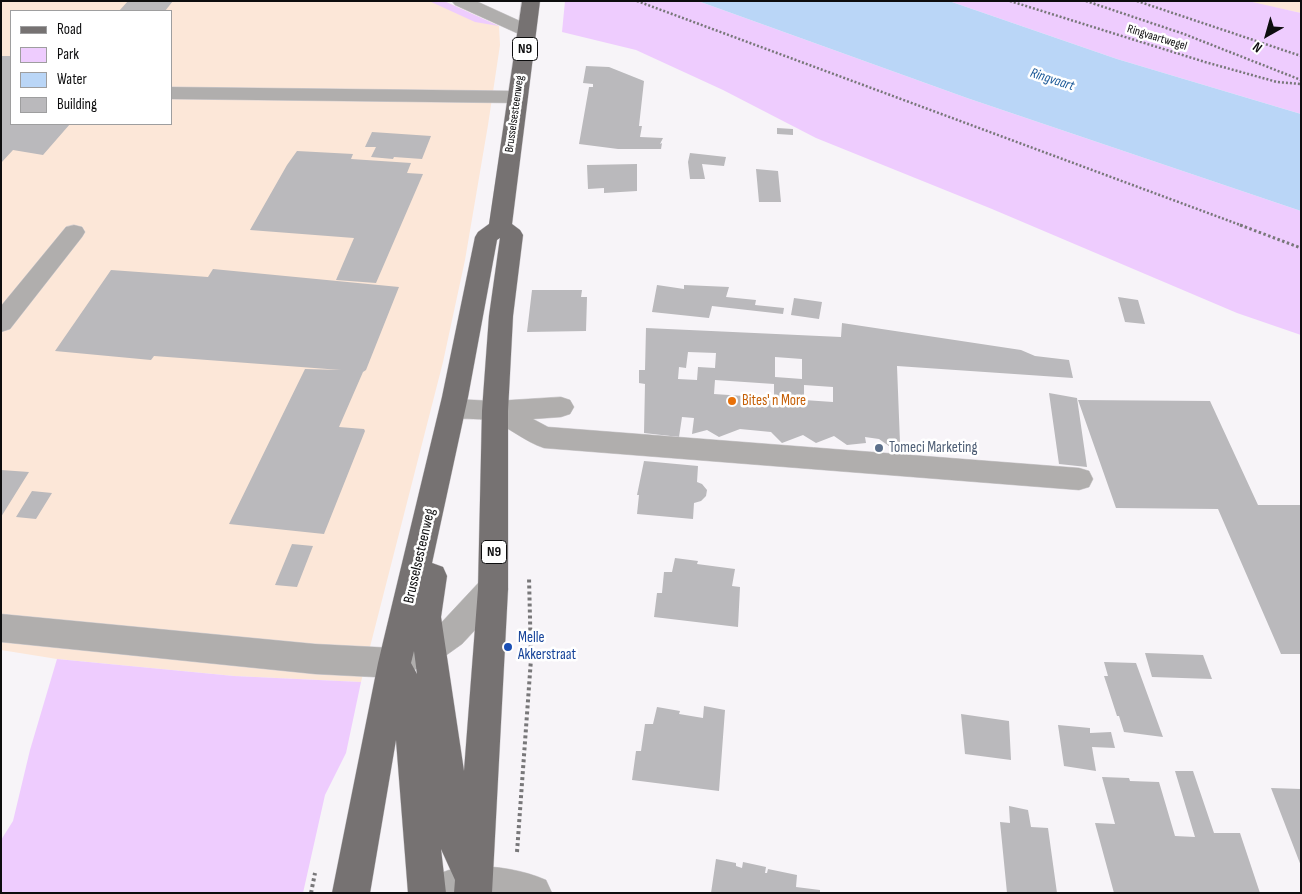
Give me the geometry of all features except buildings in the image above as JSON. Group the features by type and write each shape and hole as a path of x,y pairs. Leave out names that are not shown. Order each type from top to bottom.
{"main road":[{"name":"Brusselsesteenweg","path":"351,893 394,663 454,409 473,316 486,236 500,227 531,1"},
{"name":"N9","path":"474,888 493,589 495,411 501,316 512,235 500,227"},
{"path":"429,518 436,549 426,617 454,827 459,848 474,888"},
{"path":"394,663 405,685 411,718 427,893"}],"street":[{"path":"461,1 527,30"},
{"path":"172,93 518,97"},
{"path":"1,323 74,232"},
{"path":"454,409 495,411 561,407"},
{"path":"495,411 544,438 1079,479"},
{"path":"1,628 314,660 394,663 430,649 451,634 493,589"},
{"path":"435,893 451,887 532,893"}],"path":[{"path":"637,1 1301,248"},
{"name":"Ringvaartwegel","path":"1010,1 1205,62 1277,82 1301,84"},
{"path":"1086,1 1184,34 1301,80"},
{"path":"1136,1 1301,56"}],"shaded area":[{"path":"1,1 444,1 499,26 500,45 465,260 443,362 361,682 234,676 57,659 1,650"},
{"path":"1248,1 1301,1 1301,13 1258,4"}],"green space":[{"path":"429,1 444,1 499,26 475,22"},
{"path":"565,1 698,1 967,98 1301,211 1301,335 1237,313 992,209 816,138 723,90 636,50 562,32"},
{"path":"949,1 1248,1 1301,13 1301,114 1117,59"},
{"path":"57,659 234,676 361,682 346,753 325,795 303,893 1,893 1,840 13,821 30,750"}],"water":[{"name":"Ringvaart","path":"698,1 949,1 1117,59 1301,114 1301,211 967,98"}],"place":[{"name":"Bites' n More","path":"732,401"},
{"name":"Tomeci Marketing","path":"879,448"},
{"name":"Melle Akkerstraat","path":"508,647"}]}
